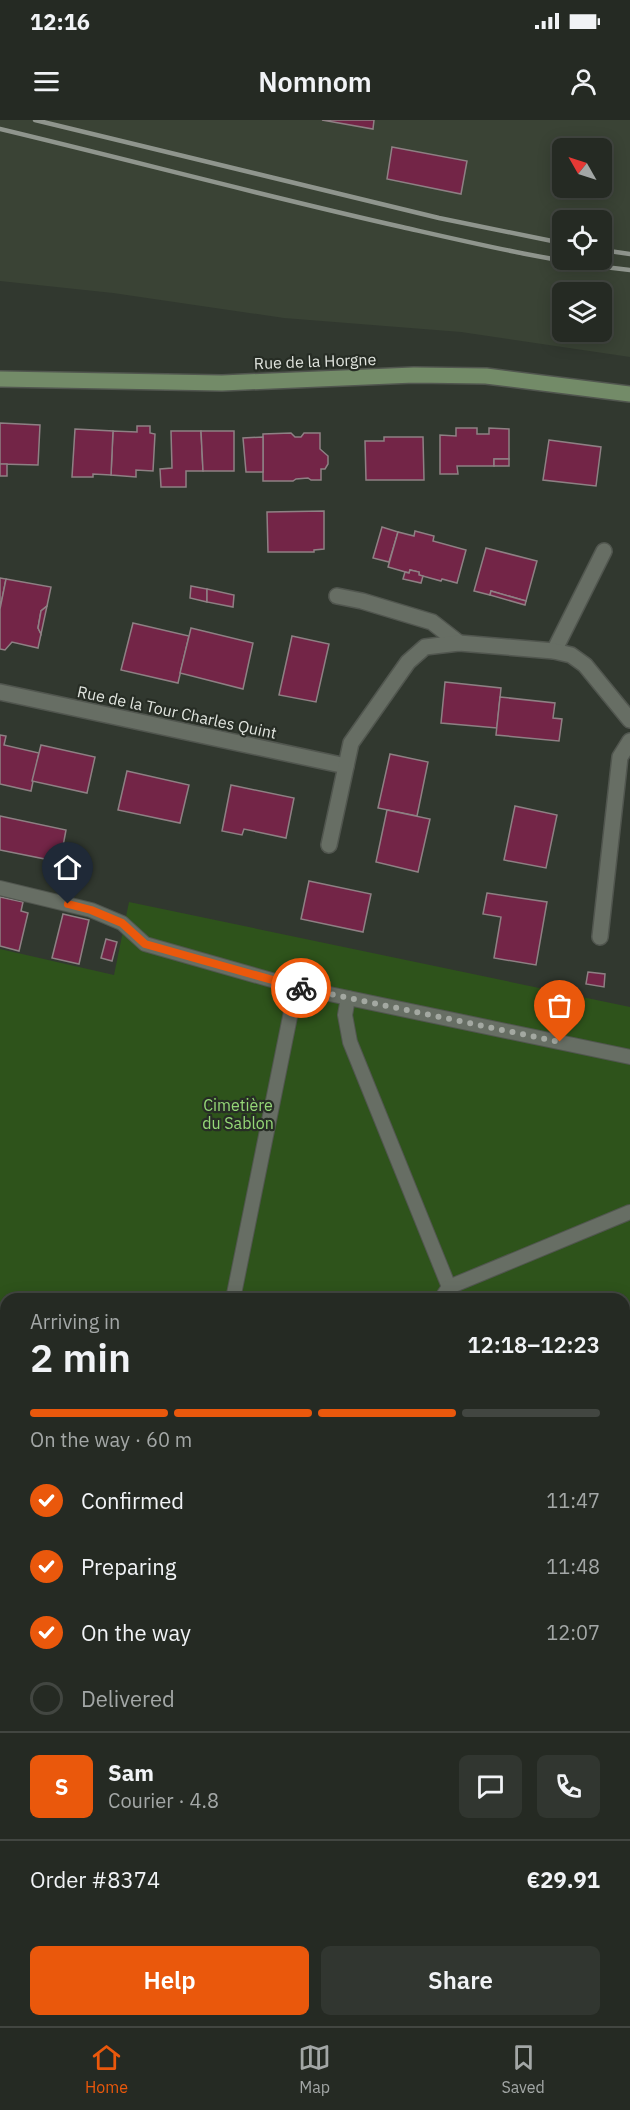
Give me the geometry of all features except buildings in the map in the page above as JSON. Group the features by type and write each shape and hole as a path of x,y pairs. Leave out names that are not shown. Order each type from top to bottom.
{"street":[{"name":"Rue de la Horgne","path":"0,379 222,383 414,375 486,376 630,394"},
{"path":"554,651 604,550"},
{"path":"337,596 432,622 459,643"},
{"path":"329,845 351,743 408,662 425,647 459,643 554,651 571,655 585,665 630,720"},
{"name":"Rue de la Tour Charles Quint","path":"0,692 346,766"},
{"path":"600,937 620,757 630,741"}],"lane":[{"path":"0,888 91,910 122,923 145,944 296,987 630,1057"},
{"path":"234,1293 296,987"},
{"path":"348,998 345,1015 350,1042 449,1287"},
{"path":"445,1293 449,1287 630,1212"}],"shaded area":[{"path":"0,120 630,120 630,357 461,332 284,318 113,293 0,281"}],"green space":[{"name":"Cimetière du Sablon","path":"129,902 630,1007 630,1293 0,1293 0,949 114,975"}],"railway":[{"path":"35,120 439,218 552,241"},
{"path":"0,129 458,240 601,267 630,270"},
{"path":"612,251 630,254"}],"way so far":[{"path":"301,988 560,1042"}],"route":[{"path":"68,904 91,910 122,923 145,944 301,988"}]}
